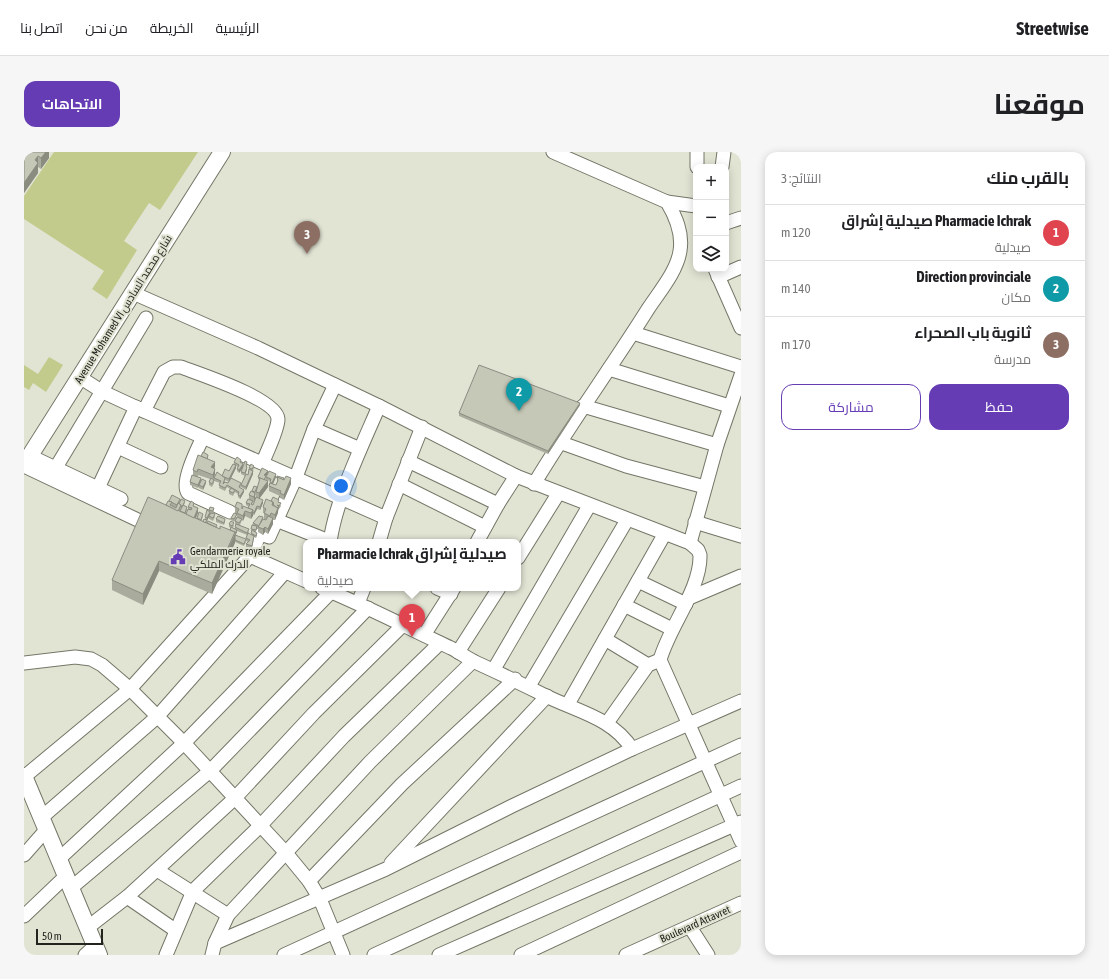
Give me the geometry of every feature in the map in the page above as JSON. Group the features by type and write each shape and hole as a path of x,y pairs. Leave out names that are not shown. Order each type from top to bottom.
{"main road":[{"name":"Avenue Mohamed VI شارع محمد السادس","path":"26,462 81,378 222,152"},
{"path":"25,785 60,858 87,928 93,952"}],"street":[{"path":"553,152 667,202 693,206"},
{"path":"697,152 697,164"},
{"path":"722,164 724,152"},
{"path":"534,484 559,442 609,370 673,270 680,252 679,226 667,202"},
{"path":"729,222 741,218"},
{"path":"741,267 716,273 741,328"},
{"path":"133,293 258,348 422,427 516,476 589,506 690,543 698,550 700,557 688,601 654,662 607,723"},
{"path":"55,469 103,392 146,318"},
{"path":"633,333 741,367"},
{"path":"98,488 118,447 140,409 168,368 181,367 228,384 268,404 277,414 278,419 263,462"},
{"path":"609,370 729,406"},
{"path":"690,543 704,487 729,406 741,375"},
{"path":"81,378 103,392 140,409 263,462 386,518"},
{"path":"25,785 130,688 250,556 259,536 262,534 269,537 296,477 314,429 335,386"},
{"path":"331,539 342,498 360,449 379,406"},
{"path":"583,406 717,445"},
{"path":"380,539 386,518 422,427"},
{"path":"314,429 360,449"},
{"path":"203,437 186,481 186,490 188,493 230,512"},
{"path":"559,442 626,466 704,487"},
{"path":"118,447 161,467"},
{"path":"408,461 498,504"},
{"path":"26,462 55,469 121,499"},
{"path":"26,462 142,522"},
{"path":"479,539 516,476"},
{"path":"399,484 485,527"},
{"path":"521,553 558,494"},
{"path":"494,669 589,506"},
{"path":"276,520 323,539"},
{"path":"529,686 627,520"},
{"path":"695,522 741,536"},
{"path":"568,704 664,534"},
{"path":"250,556 303,580"},
{"path":"24,855 44,824 157,717 285,572"},
{"path":"638,581 688,601 741,576"},
{"path":"60,858 184,743 326,591"},
{"path":"329,591 424,635 458,652 473,662 494,669 547,696 568,704 607,723 624,736 632,749"},
{"path":"24,916 210,771 363,606 364,591"},
{"path":"424,635 453,591"},
{"path":"458,652 497,591"},
{"path":"624,605 672,629"},
{"path":"87,928 127,897 234,799 314,713 403,625"},
{"path":"605,639 654,662 688,726 720,796 737,824 741,841"},
{"path":"166,955 192,891 260,826 344,736 440,643"},
{"path":"24,663 64,658 91,659 102,665 130,688 210,771 234,799 286,853 309,881 320,899 343,955"},
{"path":"214,949 228,915 370,762 473,662"},
{"path":"309,881 402,784 515,679"},
{"path":"386,869 547,696"},
{"path":"214,949 386,869 512,806 632,749 688,726 741,701"},
{"path":"284,955 334,934 741,745"},
{"path":"374,955 741,786"},
{"path":"439,955 737,824"},
{"path":"521,955 741,852"},
{"path":"157,870 228,915"},
{"path":"127,897 175,930"},
{"name":"Boulevard Attavret","path":"626,955 741,903"},
{"path":"690,927 708,955"}],"green space":[{"path":"54,152 198,152 160,210 149,203 124,241 137,250 107,299 92,289 104,271 24,219 24,196"},
{"path":"49,357 63,365 46,392 33,383 29,390 24,387 24,365 38,374"}],"building":[{"path":"24,152 46,152 41,158 38,156 35,160 38,163 24,183"},
{"path":"479,365 580,403 548,451 459,413"},
{"path":"203,452 208,455 207,459 201,456"},
{"path":"198,455 215,462 211,467 215,469 213,475 198,469 197,472 193,470"},
{"path":"237,457 243,464 239,470 237,469 239,465 234,462"},
{"path":"245,461 247,462 247,467 245,473 241,472"},
{"path":"233,464 236,465 229,479 222,476 225,469 229,471"},
{"path":"251,464 254,466 252,469 249,468"},
{"path":"262,468 268,471 264,475 266,476 264,480 258,477"},
{"path":"249,469 253,471 246,487 241,485 246,474 248,475"},
{"path":"269,471 276,474 272,483 270,482 271,479 266,477"},
{"path":"217,472 225,478 223,484 225,482 228,483 231,478 241,483 239,487 244,490 240,496 238,495 239,492 227,485 225,488 219,485 221,481 214,478"},
{"path":"192,475 201,478 198,485 190,482"},
{"path":"277,476 284,478 283,480"},
{"path":"286,476 291,478 284,495 280,493 281,491 269,486 270,483 276,485 278,480 277,477 284,480"},
{"path":"211,478 214,480 212,484 209,482"},
{"path":"260,478 268,481 259,493 256,492"},
{"path":"202,479 206,481 203,487 199,485"},
{"path":"254,486 257,487 255,492 252,491"},
{"path":"231,488 235,490 233,493 229,491"},
{"path":"251,491 255,493 254,497 249,495"},
{"path":"172,495 180,499 177,505 169,501"},
{"name":"Gendarmerie royale الدرك الملكي","path":"148,497 220,529 220,526 235,532 212,583 159,561 143,594 112,580"},
{"path":"256,497 263,500 260,507 257,506 254,513 253,510 248,508 250,504 246,503 248,499 253,501 251,504 253,505"},
{"path":"273,497 281,503 279,506 277,505 279,507 278,509 271,501"},
{"path":"181,499 185,501 182,507 179,504"},
{"path":"266,499 273,502 272,505 278,508 275,515 271,513 270,516 264,513 266,509 263,507"},
{"path":"168,501 172,502 170,505 176,508 178,503 181,505 178,511 166,505"},
{"path":"191,501 194,503 193,506 198,508 194,518 186,514 188,509 191,510 192,508 188,507"},
{"path":"237,502 242,504 242,509 243,506 253,510 251,513 245,511 243,516 237,513 239,509 235,507"},
{"path":"183,505 187,507 185,513 180,511"},
{"path":"210,507 214,508 213,511 209,510"},
{"path":"207,510 210,512 207,518 205,517"},
{"path":"199,512 203,514 201,520 197,518"},
{"path":"211,513 215,514 213,518 209,516"},
{"path":"234,513 237,514 234,519 231,518"},
{"path":"218,516 225,519 224,523 216,519"},
{"path":"259,516 263,517 259,526 253,523"},
{"path":"268,516 273,518 268,529 265,527 263,529 258,527 263,519 266,520"},
{"path":"237,517 242,519 239,523 235,521"},
{"path":"208,521 217,525 216,527 207,523"},
{"path":"231,521 234,523 232,526 229,524"},
{"path":"236,524 249,529 247,533 235,527"},
{"path":"252,525 257,526 256,530 251,529"},
{"path":"231,527 237,530 235,533 230,530"},
{"path":"252,530 257,533 256,536 251,533"},
{"path":"248,533 254,536 252,546 246,544 250,540 246,538"},
{"path":"235,535 246,539 244,544 235,540"}],"place":[{"name":"ثانوية باب الصحراء","path":"307,254"},
{"name":"Direction provinciale","path":"519,411"},
{"name":"Gendarmerie royale الدرك الملكي","path":"178,557"},
{"name":"Pharmacie Ichrak صيدلية إشراق","path":"412,637"}]}
